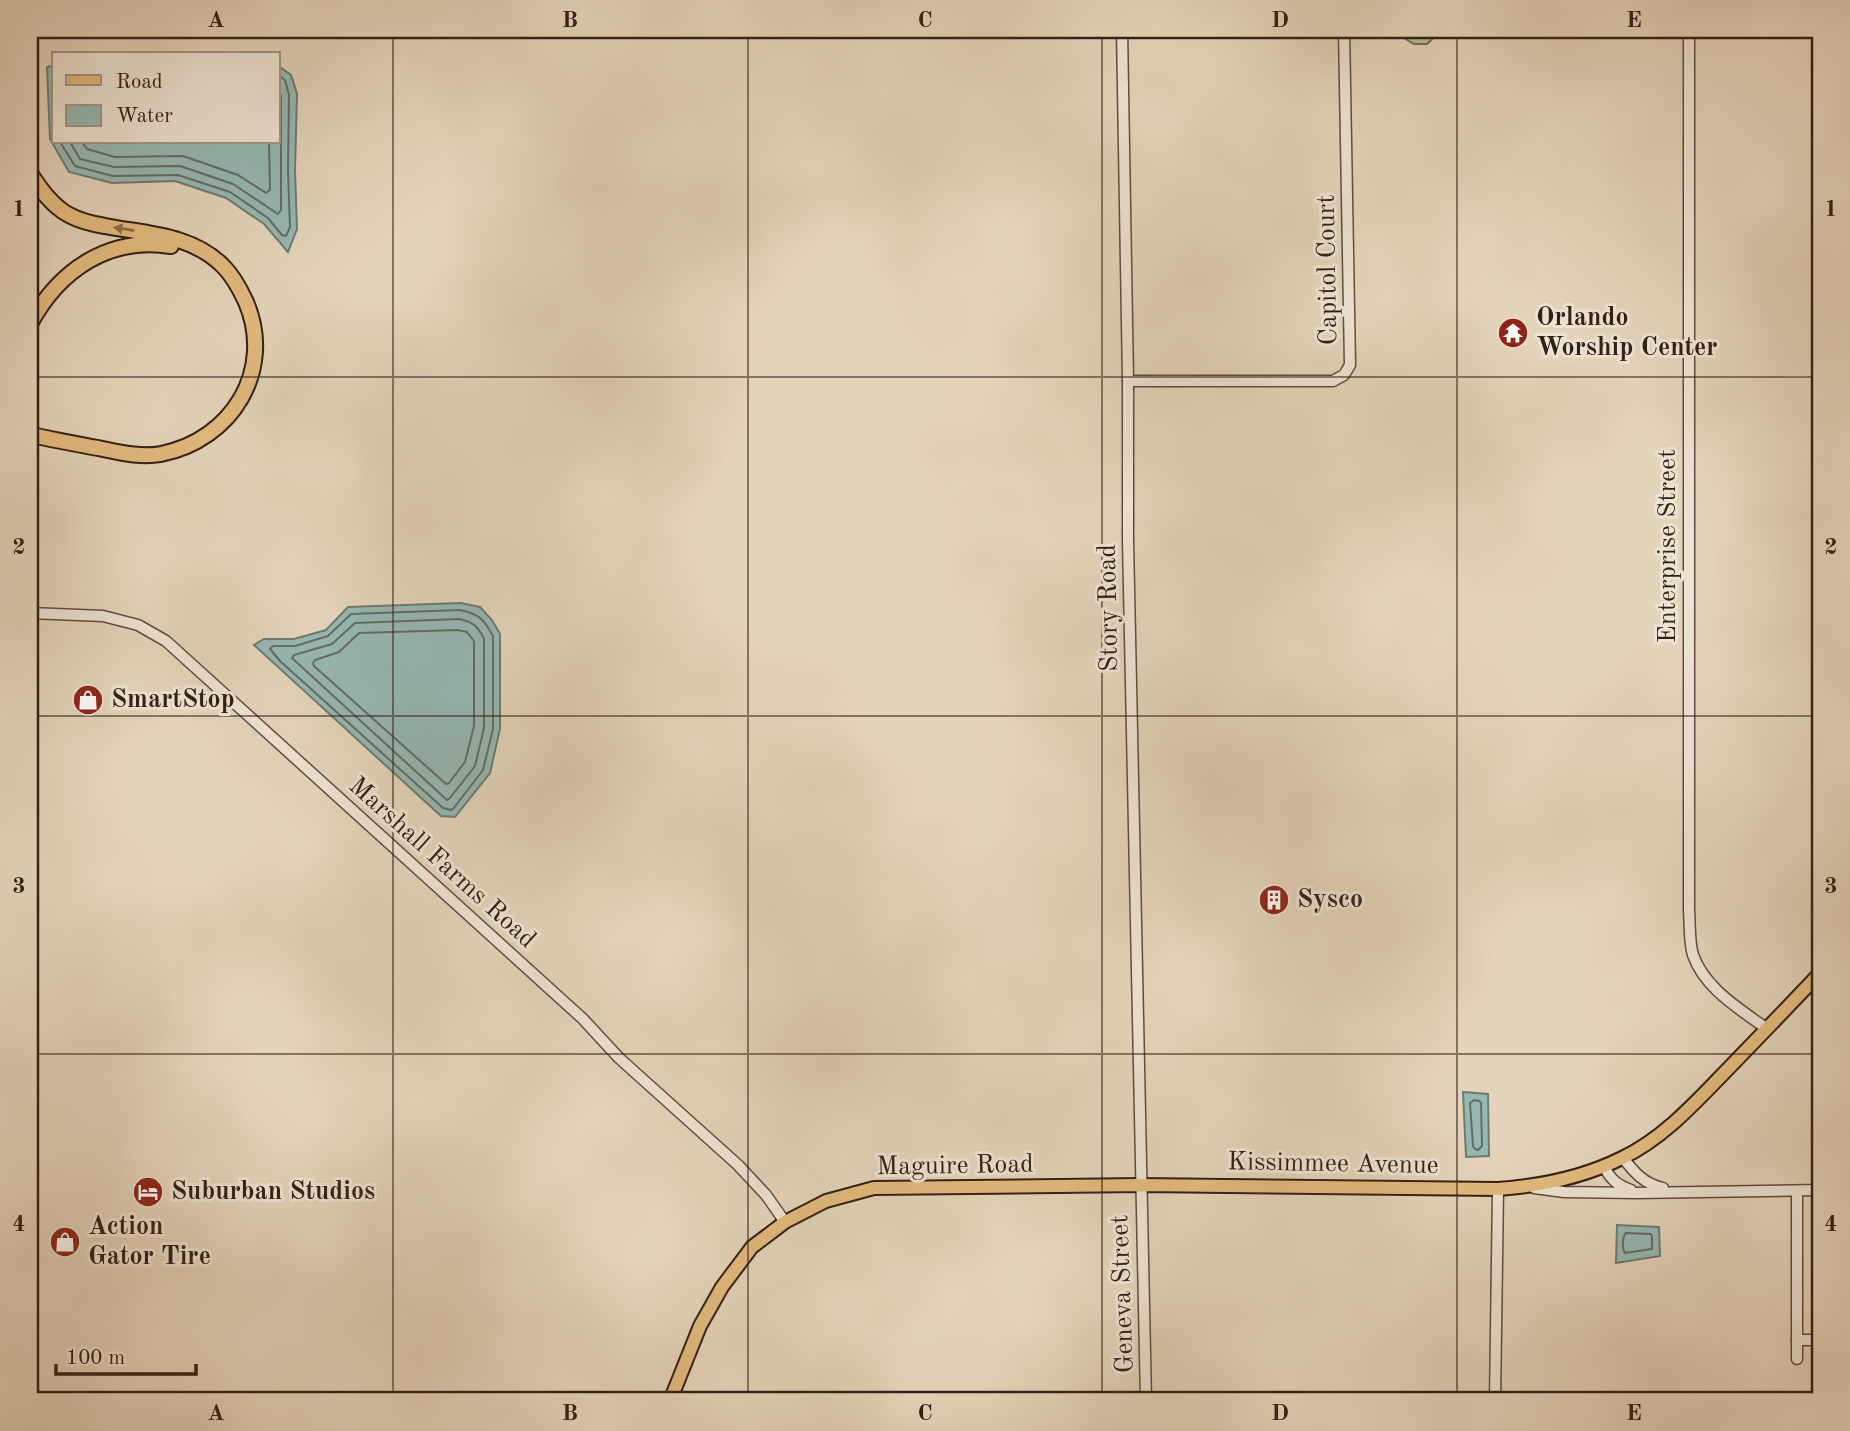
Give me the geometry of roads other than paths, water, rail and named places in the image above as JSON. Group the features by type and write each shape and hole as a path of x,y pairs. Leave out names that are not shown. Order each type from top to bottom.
{"highway":[{"path":"30,173 55,206 69,216 90,223 172,237 206,253 224,267 240,290 252,318 255,343 253,368 246,390 230,416 194,444 160,454 140,455 30,435"},
{"path":"30,324 57,287 83,264 119,248 156,244 185,251 199,258 221,276 239,304 246,330 247,348 243,374 228,404 204,428 186,438 169,444 141,447 30,426"}],"main road":[{"path":"1623,1158 1657,1136 1695,1103 1820,974"},
{"name":"Kissimmee Avenue","path":"1141,1185 1498,1189 1525,1187 1566,1178 1623,1158"},
{"name":"Maguire Road","path":"670,1401 700,1326 722,1287 752,1247 785,1222 826,1202 874,1188 1141,1185"}],"street":[{"name":"Story Road","path":"1122,30 1141,1185"},
{"name":"Capitol Court","path":"1128,381 1333,381 1343,375 1350,365 1344,30"},
{"name":"Enterprise Street","path":"1689,30 1689,910 1693,954 1707,981 1768,1029"},
{"name":"Marshall Farms Road","path":"30,613 103,616 138,625 166,640 583,1019 620,1058 738,1166 766,1195 785,1222"},
{"name":"Kissimmee Avenue","path":"1623,1158 1636,1175 1651,1186 1673,1191"},
{"path":"1604,1166 1609,1178 1620,1186 1637,1192"},
{"name":"Geneva Street","path":"1141,1185 1146,1401"},
{"name":"Kissimmee Avenue","path":"1525,1187 1564,1192 1820,1190"},
{"path":"1495,1401 1498,1189"},
{"path":"1797,1191 1797,1359"},
{"path":"1797,1340 1820,1340"}],"water":[{"path":"52,66 52,142 50,139 47,67"},
{"path":"280,67 291,75 297,94 297,229 288,252 264,224 226,198 175,181 112,183 69,172 53,144 280,144"},
{"path":"461,603 480,607 500,634 500,729 490,773 455,817 441,816 254,645 264,639 294,639 326,630 348,607"},
{"path":"1463,1092 1488,1094 1489,1156 1466,1157"},
{"path":"1617,1225 1659,1227 1660,1256 1616,1263"}],"place":[{"name":"Orlando Worship Center","path":"1513,333"},
{"name":"SmartStop","path":"88,700"},
{"name":"Sysco","path":"1274,900"},
{"name":"Suburban Studios","path":"148,1192"},
{"name":"Action Gator Tire","path":"65,1242"}]}
